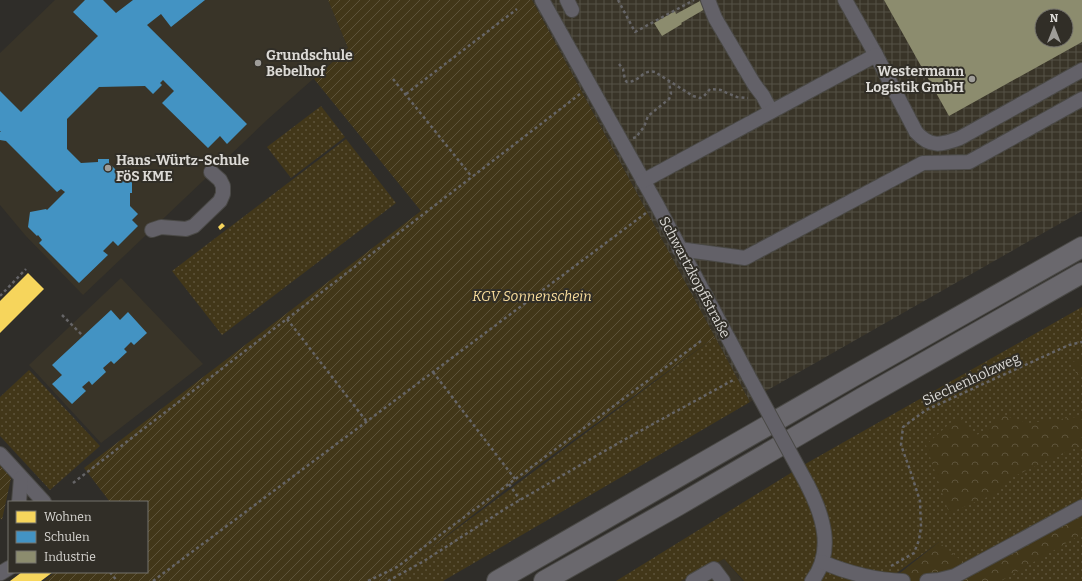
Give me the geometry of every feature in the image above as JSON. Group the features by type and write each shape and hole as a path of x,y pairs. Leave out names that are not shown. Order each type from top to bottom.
{"highway":[{"path":"497,581 1082,247"},
{"path":"544,581 677,506 868,394 1082,273"}],"street":[{"name":"Schwartzkopffstraße","path":"542,0 642,181 657,205 807,484 819,511 825,538 822,562 812,581"},
{"path":"708,0 715,18 771,111"},
{"path":"845,0 876,55 916,132 922,139 932,143 945,143 960,138 1082,70"},
{"path":"642,181 876,55"},
{"path":"680,249 745,258 923,163 969,162 1082,99"},
{"path":"152,230 162,227 186,229 194,226 220,201 223,194 222,186 220,180 211,172"},
{"path":"0,454 43,501"},
{"path":"19,501 21,478"},
{"path":"927,581 955,576 1082,508"},
{"path":"822,562 855,574 903,581"},
{"path":"693,581 714,569 723,581"}],"path":[{"path":"618,0 635,32 694,0"},
{"path":"406,94 517,9"},
{"path":"619,64 623,69 625,80 627,82 635,81 646,72 655,72 693,96 700,98 710,89 721,90 727,94 737,97 750,98 754,91 754,84"},
{"path":"393,79 472,177"},
{"path":"622,144 637,137 638,132 644,127 648,116 669,99 672,94 668,81"},
{"path":"73,483 591,87"},
{"path":"153,581 657,205"},
{"path":"0,296 26,269"},
{"path":"62,315 83,336"},
{"path":"287,319 367,422"},
{"path":"368,581 397,567 701,340"},
{"name":"Siechenholzweg","path":"871,577 914,553 919,540 921,527 920,501 901,445 903,427 926,410 1068,345 1082,342"},
{"path":"433,372 515,479"},
{"path":"388,581 424,561 520,500 622,441 748,375"},
{"path":"509,484 520,500"},
{"path":"111,573 117,581"}],"shaded area":[{"name":"Hans-Würtz-Schule FöS KME","path":"55,0 328,0 348,48 268,119 83,295 25,235 0,205 0,53"},
{"path":"532,0 1082,0 1082,211 766,391 750,402"},
{"path":"121,278 203,364 101,443 29,365"},
{"path":"724,559 743,581 681,581"}],"green space":[{"name":"KGV Sonnenschein","path":"328,0 532,0 715,337 510,486 404,569 379,581 44,581 54,573 148,573 148,501 109,501 84,468 421,211 314,79 348,48"},
{"path":"321,106 345,137 291,178 267,147"},
{"path":"346,139 396,203 222,335 172,271"},
{"path":"1082,307 1082,581 945,581 939,542 886,581 744,581 724,559 681,581 616,581 807,463"},
{"path":"715,337 750,402 443,581 379,581 404,568"},
{"path":"1082,359 1082,375 1077,376 1072,362"},
{"path":"29,370 100,446 50,490 0,436 0,397"},
{"path":"959,415 973,436 985,432 1002,415 1029,423 1082,416 1082,444 1013,477 992,495 949,513 926,445"},
{"path":"0,465 11,478 2,520 0,518"},
{"path":"1082,505 1082,534 1001,581 890,581 939,542 976,573 1038,536"}],"building: Wohnen":[{"path":"222,223 225,226 220,230 218,227"},
{"path":"28,273 44,289 0,333 0,301"},
{"path":"21,573 52,573 41,581 10,581"}],"building: Schulen":[{"path":"85,0 103,0 116,13 133,0 205,0 171,27 161,14 147,25 247,124 227,144 220,136 208,148 162,103 174,91 163,80 160,83 162,85 153,94 145,86 99,87 67,119 67,149 81,163 98,162 98,159 109,159 109,163 128,182 132,182 130,206 138,214 132,220 138,226 118,246 113,241 103,251 108,255 79,283 39,243 42,240 28,227 30,212 47,210 65,192 61,189 57,192 6,141 0,140 0,91 21,112 98,36 73,12"},
{"path":"111,310 120,320 128,312 147,333 134,345 131,342 124,349 127,352 114,364 111,361 103,368 106,372 92,385 89,381 82,387 86,391 72,404 52,384 62,375 52,365"}],"building: Industrie":[{"name":"Westermann Logistik GmbH","path":"884,0 1082,0 1082,42 1074,46 1074,8 1034,8 1034,48 1071,48 949,116"},
{"path":"700,1 705,9 662,36 654,23 675,11 676,14"}],"place":[{"name":"Grundschule Bebelhof","path":"258,63"},
{"name":"Westermann Logistik GmbH","path":"972,79"},
{"name":"Hans-Würtz-Schule FöS KME","path":"108,168"}]}
